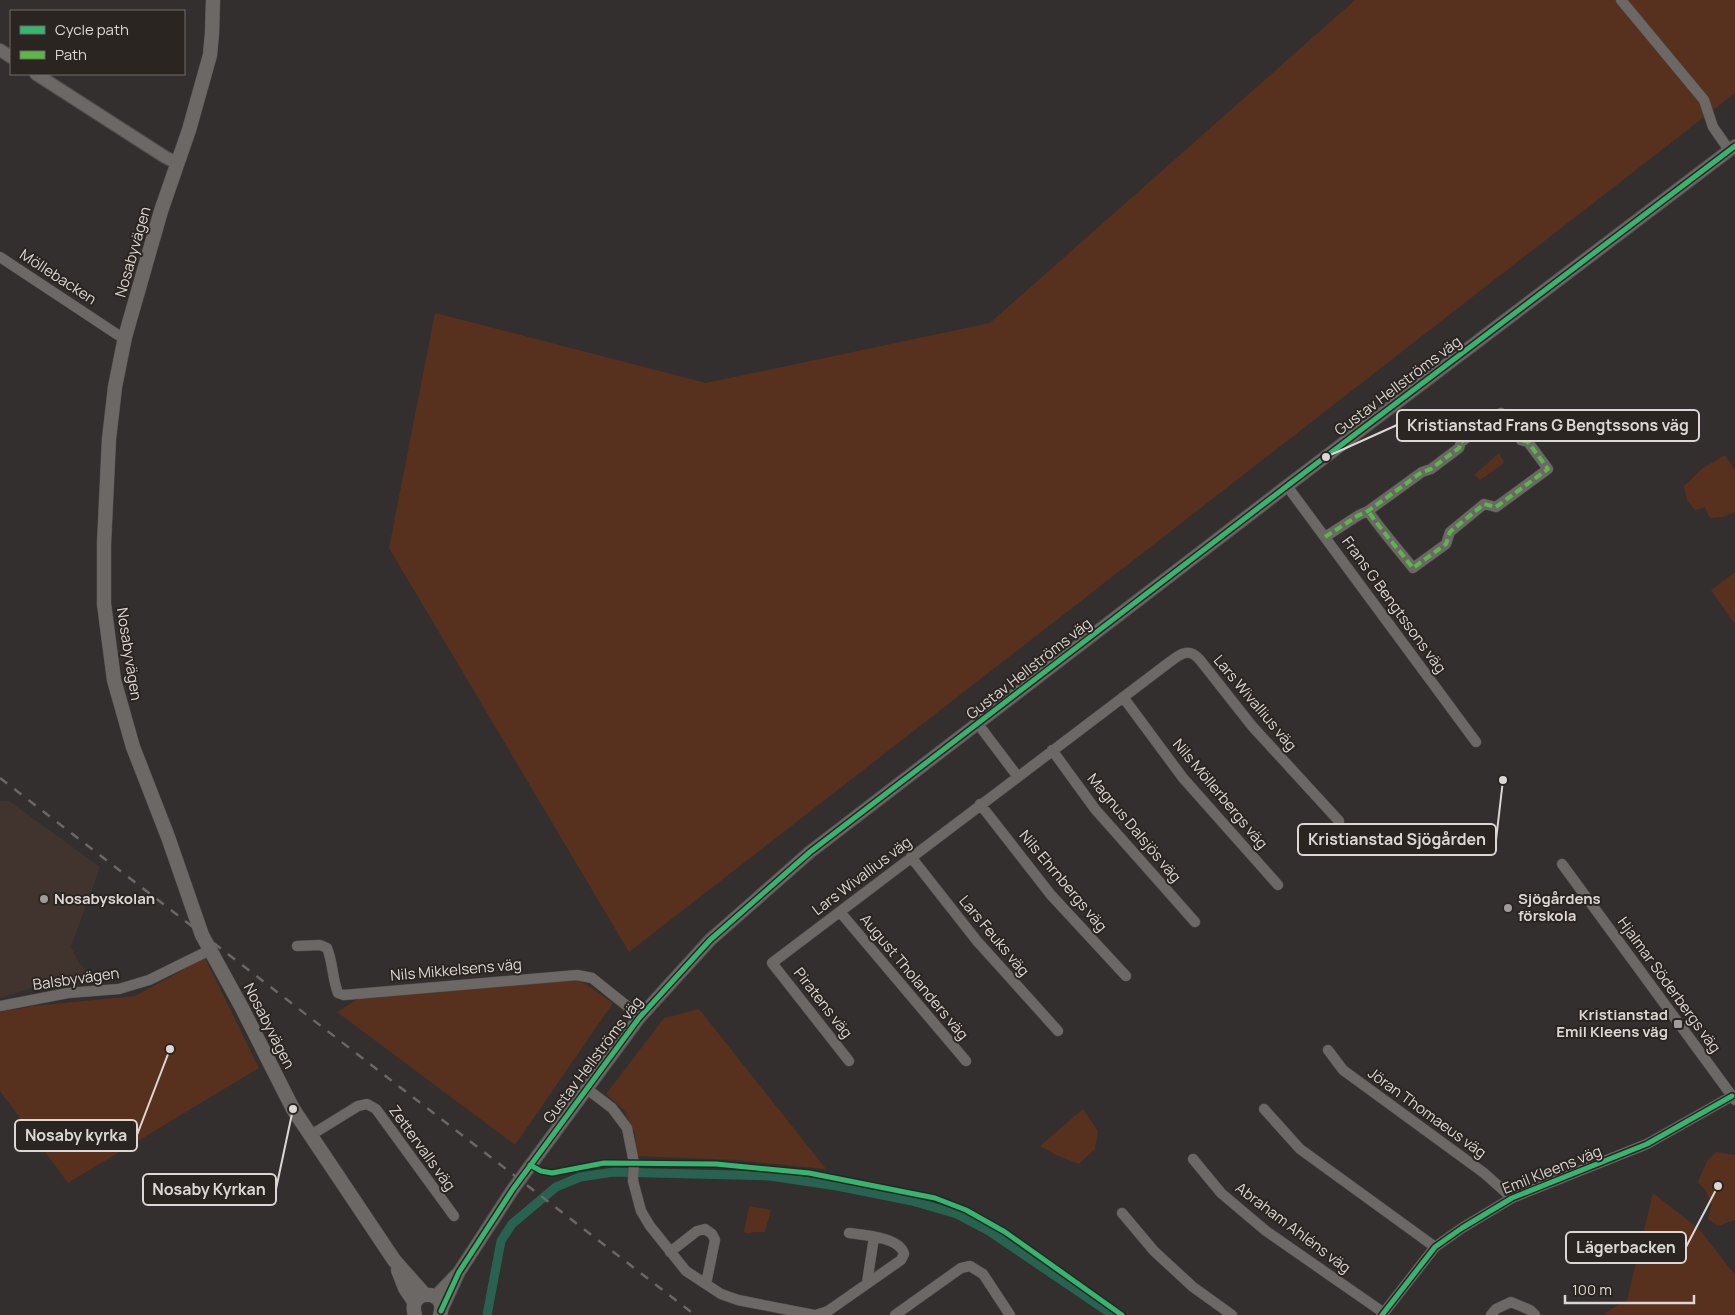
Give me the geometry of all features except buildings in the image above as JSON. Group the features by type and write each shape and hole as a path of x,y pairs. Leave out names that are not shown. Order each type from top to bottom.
{"main road":[{"name":"Nosabyvägen","path":"213,0 210,55 189,130 161,211 125,337 115,387 109,440 104,544 104,604 114,680 132,747 168,837 202,935 242,1008 293,1109 422,1302 440,1303 440,1314"}],"street":[{"path":"1621,0 1704,100 1713,127 1732,148"},
{"path":"38,75 177,164"},
{"name":"Gustav Hellströms väg","path":"440,1314 459,1272 513,1189 639,1018 710,940 764,891 810,852 1286,486 1732,148"},
{"name":"Möllebacken","path":"0,257 118,335 125,337"},
{"path":"1325,538 1368,511 1422,472 1430,469 1459,448 1461,442 1501,413 1521,440 1528,442 1548,469 1496,507 1484,504 1450,532 1446,544 1413,568 1368,511"},
{"name":"Frans G Bengtssons väg","path":"1286,486 1476,742"},
{"name":"Lars Wivallius väg","path":"772,963 980,804 1184,653 1195,654 1252,726 1339,821"},
{"name":"Nils Möllerbergs väg","path":"1123,697 1183,778 1278,884"},
{"path":"978,724 1018,777"},
{"name":"Magnus Dalsjös väg","path":"1052,750 1094,809 1195,922"},
{"name":"Nils Ehrnbergs väg","path":"980,804 1052,895 1126,976"},
{"name":"Lars Feuks väg","path":"911,857 977,941 1058,1031"},
{"name":"Hjalmar Söderbergs väg","path":"1562,864 1734,1098"},
{"name":"August Tholanders väg","path":"840,912 966,1061"},
{"name":"Nils Mikkelsens väg","path":"297,946 320,945 327,948 335,985 338,993 344,995 577,975 592,978 639,1018"},
{"name":"Balsbyvägen","path":"0,1006 68,993 119,989 150,980 210,950"},
{"name":"Piratens väg","path":"772,963 849,1061"},
{"name":"Jöran Thomaeus väg","path":"1328,1050 1343,1070 1484,1173 1512,1198"},
{"path":"586,1089 612,1108 627,1128 634,1166 633,1181 641,1211 650,1226 686,1271 721,1294 738,1300 815,1315 828,1311 900,1260 904,1254 903,1248 896,1242 849,1233"},
{"name":"Emil Kleens väg","path":"1383,1314 1435,1246 1462,1228 1512,1198 1648,1144 1734,1098"},
{"name":"Zettervalls väg","path":"310,1135 358,1106 367,1104 376,1110 454,1216"},
{"path":"1264,1109 1300,1149 1435,1246"},
{"name":"Abraham Ahléns väg","path":"1193,1159 1221,1193 1266,1231 1383,1314"},
{"path":"1122,1213 1154,1251 1194,1287 1232,1315"},
{"path":"670,1252 697,1231 705,1229 712,1234 715,1240 706,1284"},
{"path":"867,1283 874,1237"},
{"path":"895,1315 961,1268 970,1266 983,1274 1010,1315"},
{"name":"Gustav Hellströms väg","path":"422,1302 459,1272"},
{"path":"1491,1315 1496,1309 1511,1302 1530,1310 1535,1315"}],"shaded area":[{"path":"1355,0 1735,0 1735,93 629,952 389,548 435,313 706,383 990,323"},
{"path":"1499,453 1504,462 1503,464 1480,480 1474,475"},
{"path":"1725,455 1735,470 1735,512 1723,517 1711,518 1705,507 1695,510 1687,500 1684,486 1703,468"},
{"path":"1735,572 1735,624 1711,590"},
{"name":"Nosabyskolan","path":"0,801 9,801 100,867 71,947 79,963 100,982 59,982 38,986 0,998"},
{"path":"205,958 259,1068 68,1183 0,1091 0,1012 34,1006 135,996"},
{"path":"578,979 613,1003 515,1145 337,1012 358,999"},
{"path":"699,1009 826,1169 737,1160 636,1156 635,1133 624,1110 606,1094 664,1018"},
{"path":"1083,1109 1098,1131 1095,1149 1079,1164 1040,1146"},
{"path":"1716,1152 1735,1155 1735,1220 1718,1226 1708,1219 1712,1205 1705,1190 1698,1182 1707,1161"},
{"path":"1653,1193 1700,1230 1735,1275 1735,1315 1606,1315 1605,1313 1627,1300"},
{"path":"749,1206 771,1210 765,1232 748,1234 744,1232"}],"waterway":[{"path":"487,1315 501,1241 512,1224 556,1187 580,1177 614,1172 770,1176 837,1186 912,1201 957,1214 989,1231 1113,1315"}],"railway":[{"path":"0,778 695,1315"}],"marked path":[{"path":"1325,537 1368,511 1422,472 1431,469 1459,448 1461,442 1501,413 1521,440 1528,442 1548,469 1496,507 1484,504 1450,532 1446,544 1413,568 1368,511"}],"cycle path":[{"path":"441,1311 459,1272 513,1189 639,1018 710,940 810,852 1287,486 1735,146"},
{"path":"1382,1315 1435,1247 1462,1228 1512,1198 1647,1144 1732,1096"},
{"path":"530,1165 541,1171 552,1173 604,1163 716,1164 809,1173 935,1198 966,1210 1005,1232 1122,1315"}],"place":[{"name":"Kristianstad Frans G Bengtssons väg","path":"1326,457"},
{"name":"Kristianstad Sjögården","path":"1503,780"},
{"name":"Nosabyskolan","path":"44,899"},
{"name":"Sjögårdens förskola","path":"1508,908"},
{"name":"Kristianstad Emil Kleens väg","path":"1678,1024"},
{"name":"Nosaby kyrka","path":"170,1049"},
{"name":"Nosaby Kyrkan","path":"293,1109"},
{"name":"Lägerbacken","path":"1718,1186"}]}
